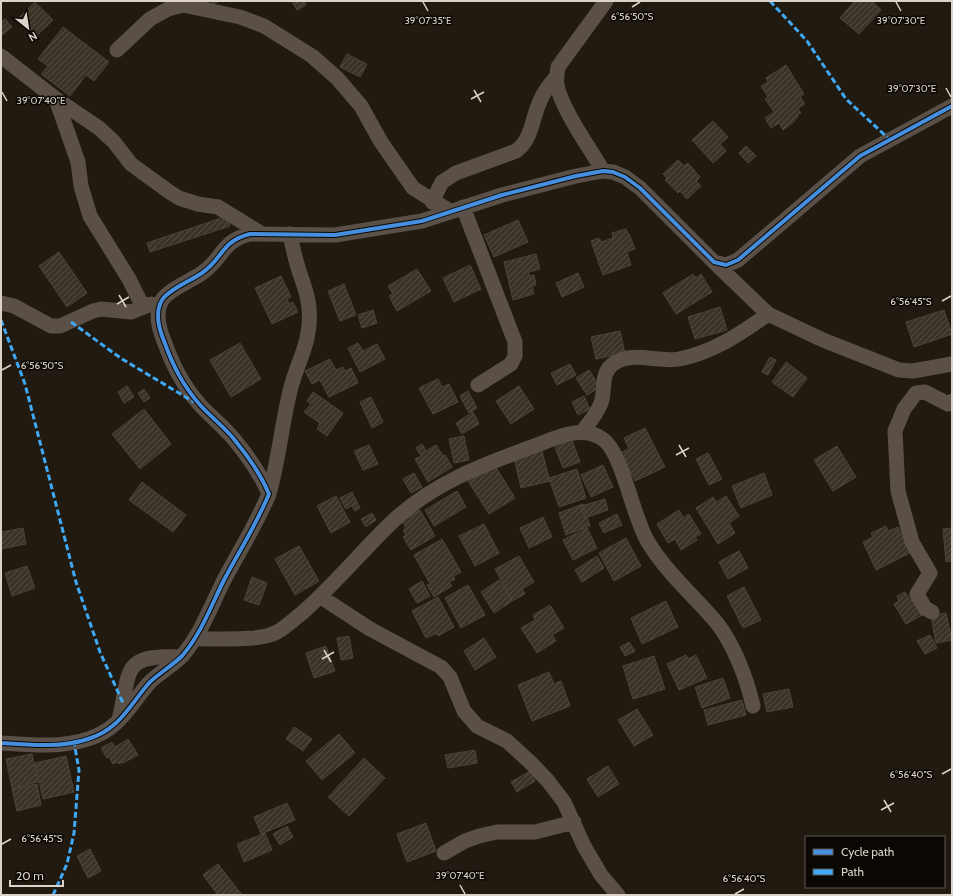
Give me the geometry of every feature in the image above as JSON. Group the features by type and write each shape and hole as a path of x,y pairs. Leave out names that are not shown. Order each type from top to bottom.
{"street":[{"path":"603,171 563,103 557,87 556,77 558,67 606,1"},
{"path":"117,50 150,19 168,9 183,5 240,17 264,26 312,56 337,78 361,106 382,142 413,188 432,202 457,209"},
{"path":"1,56 56,99 99,128 114,142 131,164 168,192 179,198 198,204 218,207 262,234"},
{"path":"432,202 442,182 456,173 516,151 523,146 529,134 539,101 546,87 556,77"},
{"path":"56,99 78,162 81,186 90,216 129,279 143,307"},
{"path":"714,262 726,265 738,260 860,156 952,106"},
{"path":"1,303 14,306 51,326 60,326 93,311 101,309 131,312 162,299 214,264 224,248 238,237 262,234 335,235 422,221 502,194 603,171 613,172 625,177 640,188 768,314 824,340 899,370 913,371 952,364"},
{"path":"457,209 515,342 515,356 511,364 478,385"},
{"path":"1,744 36,745 74,742 89,739 118,723 149,683 181,657 194,639 237,556 257,523 269,494 276,471 279,447 291,387 304,352 308,331 309,308 306,288 296,263 290,234"},
{"path":"162,299 158,312 160,332 178,376 201,406 236,441 261,474 269,494"},
{"path":"583,432 602,401 604,374 613,364 626,358 678,359 705,351 741,334 768,314"},
{"path":"932,612 925,608 917,594 930,573 912,542 904,517 898,491 895,432 904,409 916,393 925,392 948,404 952,401"},
{"path":"194,639 261,637 276,633 321,597 392,522 416,502 478,466 550,440 583,432 593,434 605,440 614,453 646,538 662,562 718,624 730,642 741,671 747,681 753,706"},
{"path":"321,597 370,629 441,667 450,677 464,711 477,726 507,742 531,763 548,781 564,802 584,846 601,875 618,895"},
{"path":"118,723 128,674 135,664 144,658 181,657"},
{"path":"444,853 465,841 479,836 497,832 536,832 574,822"}],"building":[{"path":"205,1 219,1 209,7"},
{"path":"292,1 304,1 306,5 297,10"},
{"path":"855,1 872,1 881,10 859,34 840,18"},
{"path":"35,2 53,20 36,36 19,18"},
{"path":"5,19 12,27 1,36 1,22"},
{"path":"63,27 109,62 94,81 86,75 70,96 41,74 48,66 38,59"},
{"path":"347,54 367,64 360,77 340,67"},
{"path":"786,65 804,94 800,97 805,104 798,108 801,113 797,115 798,117 794,120 795,121 783,130 779,123 771,128 765,118 774,112 765,99 768,97 761,86 768,82 766,78"},
{"path":"713,121 728,137 720,144 726,151 713,163 692,140"},
{"path":"746,146 756,156 748,163 739,153"},
{"path":"678,160 684,166 688,163 700,177 696,181 701,186 687,199 680,191 678,193 665,180 667,178 663,174"},
{"path":"227,216 230,226 150,252 147,243"},
{"path":"518,220 528,242 494,257 484,235"},
{"path":"626,229 635,249 627,252 631,265 603,275 591,241 599,238 601,242 613,238 612,233"},
{"path":"59,252 87,293 67,307 39,266"},
{"path":"536,254 540,269 529,272 529,276 534,275 536,285 532,286 534,294 513,300 504,262"},
{"path":"470,265 481,289 454,302 443,278"},
{"path":"417,269 431,291 397,311 389,296 393,294 388,286"},
{"path":"578,273 584,287 562,297 556,283"},
{"path":"693,274 696,278 701,274 712,292 676,314 663,293"},
{"path":"281,276 291,297 287,299 289,304 293,302 298,312 272,324 255,288"},
{"path":"344,284 356,315 340,321 328,291"},
{"path":"720,307 727,330 695,339 688,317"},
{"path":"373,310 377,323 362,328 358,315"},
{"path":"944,310 952,334 914,347 906,322"},
{"path":"620,331 625,353 596,359 591,337"},
{"path":"240,343 261,379 231,397 210,360"},
{"path":"358,343 363,351 377,344 385,359 360,372 348,348"},
{"path":"770,357 776,360 768,375 762,372"},
{"path":"330,359 336,370 343,367 345,371 351,368 358,383 329,397 320,380 312,384 305,371"},
{"path":"786,362 807,378 793,397 772,382"},
{"path":"570,364 576,375 557,385 551,373"},
{"path":"589,370 600,387 587,395 576,378"},
{"path":"438,379 442,387 449,384 458,402 433,414 419,388"},
{"path":"127,386 134,397 124,403 118,392"},
{"path":"519,386 534,409 511,424 496,401"},
{"path":"144,389 150,398 144,402 138,393"},
{"path":"468,391 477,408 469,413 460,396"},
{"path":"313,392 343,413 327,436 317,429 320,423 304,412 311,404 307,401"},
{"path":"584,396 590,409 578,415 572,402"},
{"path":"371,397 383,422 372,428 360,402"},
{"path":"144,409 171,444 140,469 112,434"},
{"path":"473,412 479,424 462,434 456,423"},
{"path":"645,428 665,467 635,481 620,453 629,449 624,438"},
{"path":"464,436 469,460 454,463 449,439"},
{"path":"572,440 580,462 563,468 555,447"},
{"path":"422,444 426,451 436,445 443,456 445,455 452,467 428,482 415,459 421,456 416,448"},
{"path":"369,445 378,464 363,470 354,451"},
{"path":"837,446 856,477 833,491 814,460"},
{"path":"542,451 550,481 521,488 514,458"},
{"path":"708,453 722,479 709,485 696,459"},
{"path":"494,464 515,498 489,514 468,481"},
{"path":"603,465 613,487 591,497 581,475"},
{"path":"577,469 586,498 559,507 549,478"},
{"path":"414,473 422,487 411,493 403,479"},
{"path":"764,473 772,495 741,508 732,486"},
{"path":"142,482 186,515 173,532 129,500"},
{"path":"457,491 466,507 434,526 425,510"},
{"path":"352,492 360,508 355,511 352,506 346,509 340,498"},
{"path":"336,496 350,522 331,533 317,506"},
{"path":"726,496 739,516 729,523 735,533 718,544 696,508 713,497 716,502"},
{"path":"605,499 608,510 585,518 581,506"},
{"path":"583,504 590,526 566,535 559,513"},
{"path":"420,510 435,536 411,550 403,537 406,535 403,530 406,528 402,521"},
{"path":"679,510 683,518 689,514 701,534 695,537 697,540 681,550 675,539 668,543 657,524"},
{"path":"372,513 376,520 366,527 361,519"},
{"path":"617,514 622,525 604,533 599,523"},
{"path":"543,517 552,537 529,548 520,528"},
{"path":"484,524 499,553 475,566 459,536"},
{"path":"886,526 888,531 898,527 910,553 876,570 863,542 873,537 871,533"},
{"path":"23,528 26,544 1,549 1,532"},
{"path":"587,528 597,548 573,560 563,540"},
{"path":"952,528 952,561 946,562 943,529"},
{"path":"626,538 641,566 614,581 599,553"},
{"path":"442,539 461,572 453,576 455,579 449,582 452,586 434,597 427,585 430,584 414,555"},
{"path":"299,546 319,581 295,595 275,559"},
{"path":"739,551 748,568 728,579 719,562"},
{"path":"519,556 534,582 522,589 525,594 512,601 495,569"},
{"path":"597,556 604,568 582,582 575,570"},
{"path":"27,566 35,588 12,596 5,573"},
{"path":"252,577 267,583 259,605 244,600"},
{"path":"499,580 512,601 494,613 481,592"},
{"path":"422,581 430,596 417,603 409,589"},
{"path":"468,585 485,615 461,628 445,598"},
{"path":"744,587 761,620 743,628 727,596"},
{"path":"905,592 910,599 916,595 926,613 906,624 894,604 899,601 897,596"},
{"path":"438,597 454,627 438,636 437,633 426,638 412,611"},
{"path":"666,601 678,627 642,644 631,618"},
{"path":"550,605 564,628 552,635 556,641 537,653 521,628 535,620 533,615"},
{"path":"946,613 952,640 936,643 931,616"},
{"path":"930,635 937,648 925,654 917,641"},
{"path":"349,636 353,658 341,660 337,638"},
{"path":"484,638 496,657 475,670 464,651"},
{"path":"629,642 635,651 625,656 620,647"},
{"path":"326,646 335,671 314,678 306,653"},
{"path":"686,655 688,659 696,655 707,678 679,690 667,664"},
{"path":"654,656 665,689 633,699 623,666"},
{"path":"549,672 554,684 561,681 570,706 532,721 518,685"},
{"path":"723,678 730,698 702,708 695,687"},
{"path":"789,689 793,707 767,712 763,694"},
{"path":"742,700 746,715 708,725 704,710"},
{"path":"637,709 653,735 634,746 618,720"},
{"path":"294,727 312,739 303,751 286,739"},
{"path":"339,734 355,753 322,780 306,761"},
{"path":"128,739 138,755 123,763 119,764 117,762 113,764 101,748 112,742 115,747"},
{"path":"475,750 477,763 448,768 445,755"},
{"path":"32,754 38,782 12,788 6,759"},
{"path":"66,756 74,792 43,799 35,763"},
{"path":"364,758 385,778 349,816 328,797"},
{"path":"608,766 619,784 598,797 587,779"},
{"path":"530,771 535,781 517,792 511,782"},
{"path":"37,784 41,805 17,811 12,789"},
{"path":"287,803 295,820 261,834 254,817"},
{"path":"426,823 436,851 407,862 397,834"},
{"path":"287,826 293,837 280,845 273,834"},
{"path":"265,833 272,850 244,862 237,844"},
{"path":"90,849 101,871 88,878 77,856"},
{"path":"218,864 242,895 218,895 203,875"}],"marked path":[{"path":"770,1 807,41 846,99 889,139"},
{"path":"1,320 25,384 76,582 100,652 123,703"},
{"path":"71,322 122,359 194,402"},
{"path":"53,895 67,864 74,833 79,770 74,742"}],"cycle path":[{"path":"1,743 45,745 67,744 99,735 116,723 149,683 178,660 189,647 205,620 224,580 264,505 269,494 259,474 233,438 201,406 184,383 167,350 158,320 160,305 165,296 209,268 233,241 250,234 335,235 422,221 502,195 576,176 603,171 613,172 625,177 640,188 714,262 726,265 738,260 860,156 952,106"}]}
